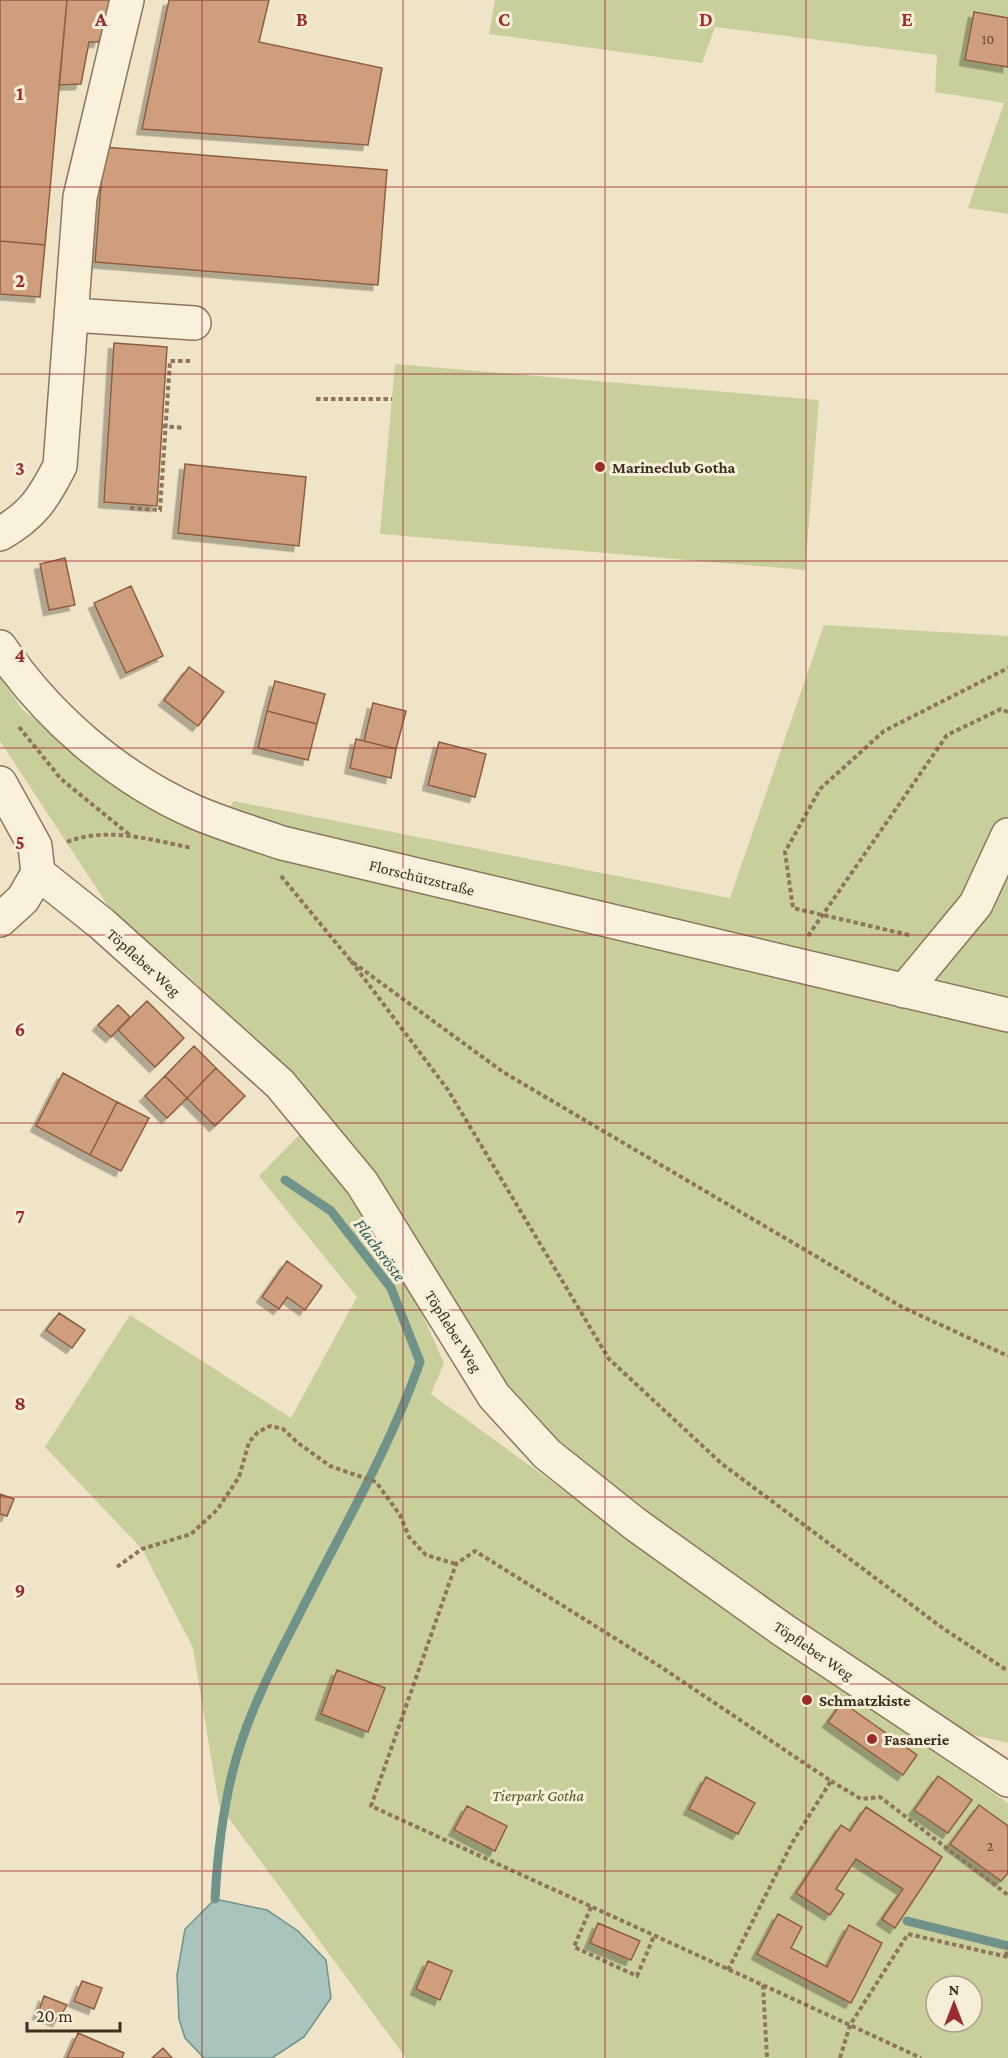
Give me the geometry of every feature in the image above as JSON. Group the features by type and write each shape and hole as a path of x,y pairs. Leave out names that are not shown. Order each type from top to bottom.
{"street":[{"path":"0,534 21,522 41,502 60,466 80,197 127,0"},
{"path":"73,315 194,323"},
{"name":"Florschützstraße","path":"0,647 23,682 76,733 129,776 195,812 282,843 1008,1015"},
{"path":"0,783 35,846 38,873 23,899 0,920"},
{"path":"903,991 976,904 1008,835"},
{"name":"Töpfleber Weg","path":"38,873 102,924 280,1084 362,1183 494,1396 547,1454 635,1524 783,1630 1000,1769"}],"path":[{"path":"130,508 160,510 170,361 190,361"},
{"path":"316,399 392,399"},
{"path":"164,426 184,428"},
{"path":"944,942 793,908 786,852 820,789 884,730 1008,668"},
{"path":"788,964 946,735 1001,709 1008,712"},
{"path":"18,725 61,779 132,836 89,835 68,842 38,873"},
{"path":"274,868 351,961 448,1090 609,1359 722,1464 944,1629 1008,1671"},
{"path":"351,961 503,1072 902,1307 1008,1356"},
{"path":"117,1567 142,1550 191,1534 217,1510 239,1477 249,1442 258,1432 270,1426 282,1429 330,1466 376,1482 400,1515 409,1537 426,1555 456,1564"},
{"path":"921,2058 371,1806 456,1564 475,1551 661,1667 831,1781 861,1799 880,1797 1008,1895"},
{"path":"728,1970 792,1844 831,1781"},
{"path":"591,1907 574,1947 637,1976 654,1935"},
{"path":"840,2058 850,2025 908,1934 1007,1956 1008,1946"},
{"path":"763,1985 767,2058"}],"green space":[{"path":"495,0 1008,0 1008,214 968,208 1004,103 935,92 937,55 715,27 702,63 489,34"},
{"name":"Marineclub Gotha","path":"395,364 819,400 805,570 380,534"},
{"path":"824,625 1008,636 1008,1743 966,1733 713,1562 590,1475 529,1419 291,1073 189,977 112,912 0,741 0,677 22,709 110,782 221,833 233,801 730,898"},
{"name":"Tierpark Gotha","path":"309,1125 391,1244 444,1363 431,1394 774,1642 1008,1803 1008,2058 406,2058 219,1805 193,1648 142,1549 45,1447 130,1315 291,1418 357,1297 259,1176"}],"water":[{"path":"215,1899 267,1910 298,1931 326,1960 331,1998 304,2037 272,2058 204,2058 185,2038 179,2019 177,1975 185,1929"}],"building":[{"path":"0,0 67,0 45,245 0,241"},
{"path":"67,0 111,0 99,42 89,42 81,84 59,85"},
{"path":"169,0 269,0 259,42 382,68 368,145 142,129"},
{"path":"974,12 1008,18 1008,67 965,60"},
{"path":"104,147 387,170 378,285 95,262"},
{"path":"0,241 45,245 40,297 0,294"},
{"path":"114,343 167,347 157,506 104,502"},
{"path":"185,464 306,477 299,546 178,533"},
{"path":"65,558 75,605 49,610 40,564"},
{"path":"131,586 163,656 126,673 94,603"},
{"path":"189,667 224,692 198,726 164,700"},
{"path":"275,681 325,694 317,724 267,711"},
{"path":"373,703 406,711 396,749 364,741"},
{"path":"267,711 317,724 308,760 258,748"},
{"path":"356,739 396,749 391,778 350,768"},
{"path":"439,742 486,754 475,797 428,785"},
{"path":"147,1001 184,1038 155,1067 118,1030"},
{"path":"118,1005 130,1017 111,1037 98,1025"},
{"path":"194,1046 216,1068 187,1098 165,1076"},
{"path":"216,1068 245,1096 215,1126 187,1098"},
{"path":"63,1073 117,1102 90,1155 36,1126"},
{"path":"165,1076 187,1098 167,1118 145,1096"},
{"path":"117,1102 149,1118 121,1171 90,1155"},
{"path":"287,1261 322,1286 305,1310 287,1297 279,1309 262,1297"},
{"path":"59,1313 85,1330 72,1348 46,1330"},
{"path":"0,1494 14,1499 7,1516 0,1514"},
{"path":"337,1670 385,1688 368,1732 321,1714"},
{"name":"Fasanerie","path":"842,1702 917,1755 903,1775 828,1722"},
{"path":"938,1776 972,1800 948,1833 914,1810"},
{"path":"706,1777 755,1803 738,1834 689,1809"},
{"path":"979,1805 1008,1826 1008,1873 1001,1881 950,1844"},
{"path":"467,1806 507,1826 495,1851 454,1830"},
{"path":"866,1807 942,1857 895,1928 882,1919 903,1889 856,1859 836,1889 844,1894 830,1915 796,1893 841,1825 850,1831"},
{"path":"778,1914 802,1927 791,1948 827,1967 849,1925 882,1943 851,2003 757,1954"},
{"path":"598,1923 640,1941 631,1960 590,1943"},
{"path":"428,1961 452,1971 440,2000 416,1989"},
{"path":"82,1981 102,1988 94,2009 74,2001"},
{"path":"44,1996 67,2005 58,2021 38,2014"},
{"path":"78,2033 124,2053 122,2058 67,2058"},
{"path":"163,2048 172,2058 152,2058"}],"waterway":[{"path":"215,1899 220,1837 227,1796 248,1723 273,1666 393,1429 420,1362 391,1288 331,1211 285,1180"},
{"name":"Flachsröste","path":"907,1921 1008,1946"}],"place":[{"name":"Marineclub Gotha","path":"600,467"},
{"name":"Schmatzkiste","path":"807,1700"},
{"name":"Fasanerie","path":"872,1739"}]}
